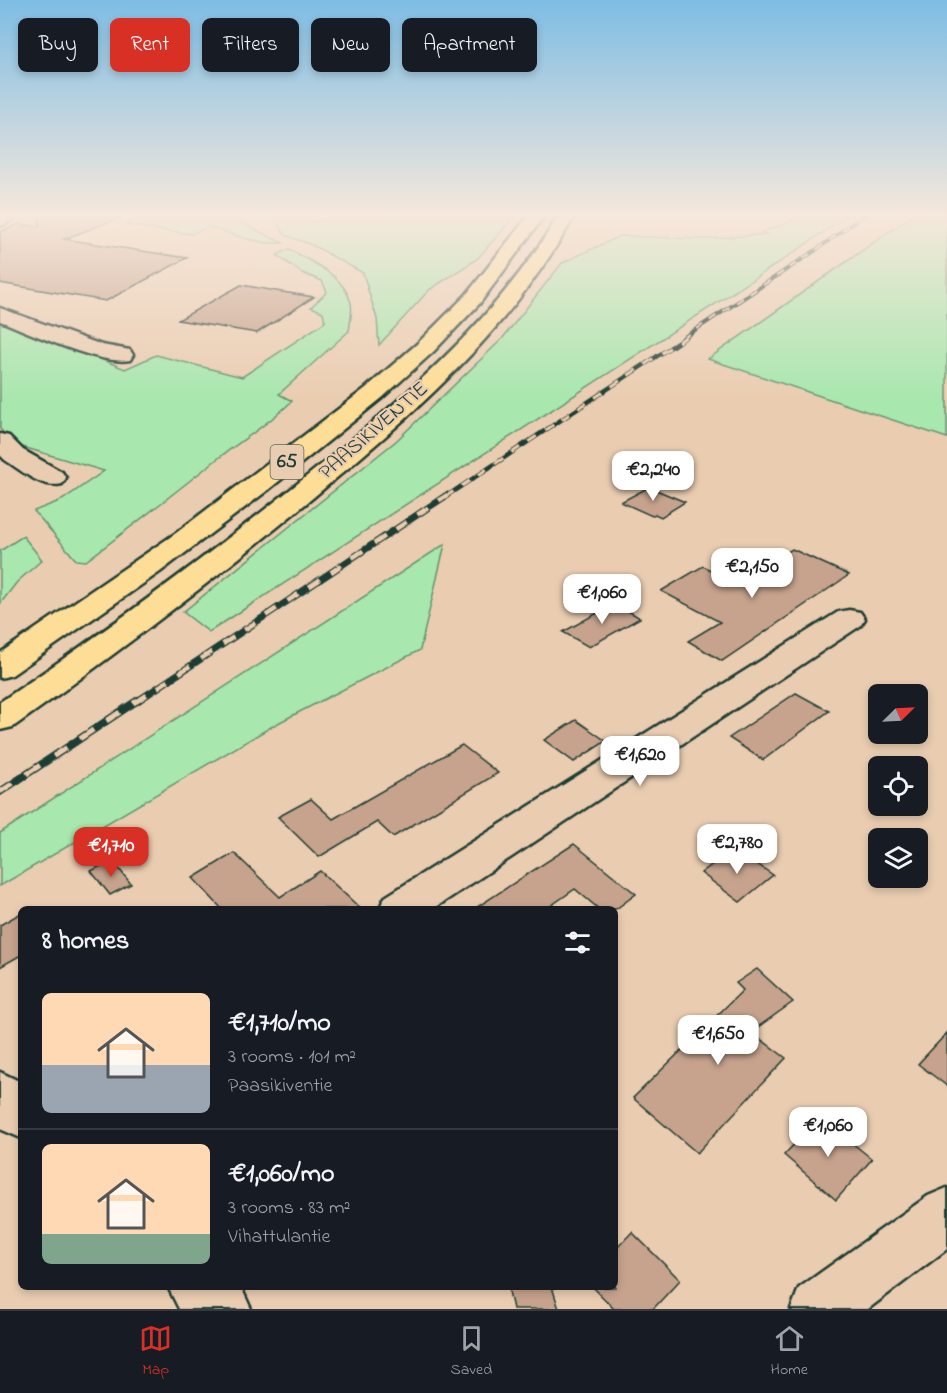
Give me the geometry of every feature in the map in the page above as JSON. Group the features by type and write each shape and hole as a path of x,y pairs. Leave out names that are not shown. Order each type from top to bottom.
{"highway":[{"name":"PAASIKIVENTIE","path":"0,668 136,576 347,415 447,326 492,276"},
{"name":"PAASIKIVENTIE","path":"0,719 184,588 388,424 450,364 513,295 527,276"}],"street":[{"path":"0,314 97,350 122,355"},
{"path":"0,441 14,455 53,478"},
{"path":"405,906 849,619"},
{"path":"0,1095 18,1111"},
{"path":"820,1309 947,1215"},
{"path":"200,1290 222,1309"}],"green space":[{"path":"310,276 333,276 347,293 352,306 349,331 279,394 292,401 86,561 76,560 34,511 62,500 104,471 16,445 0,429 0,319 125,369 156,355 242,377 325,322 323,312 311,307 327,292 322,281"},
{"path":"364,276 451,276 429,290 379,345 377,319"},
{"path":"552,276 758,276 209,632 183,612 396,441 502,339"},
{"path":"826,276 947,276 947,438 708,359"},
{"path":"23,536 42,560 17,582 0,604 0,551"},
{"path":"445,544 420,650 278,723 0,886 0,833"}],"building":[{"path":"0,276 153,276 106,301 0,283"},
{"path":"241,285 314,297 257,333 178,320"},
{"path":"649,487 685,502 661,517 655,514 652,516 621,502"},
{"path":"792,549 849,575 722,661 688,641 720,622 661,591 703,566 738,584"},
{"path":"615,603 640,618 589,647 563,632"},
{"path":"796,693 829,711 763,760 729,738"},
{"path":"576,720 606,741 574,762 544,740"},
{"path":"462,745 498,773 393,837 377,822 319,857 278,817 311,799 333,819"},
{"path":"574,844 636,894 618,908 595,906 575,889 550,906 479,906"},
{"path":"734,848 773,875 740,902 701,873"},
{"path":"234,853 280,897 320,871 358,906 219,906 193,878"},
{"path":"112,860 131,884 110,895 91,871"},
{"path":"18,915 18,957 0,967 0,925"},
{"path":"757,969 793,1002 751,1032 786,1058 697,1153 633,1098 743,990 736,983"},
{"path":"947,1033 947,1086 918,1064"},
{"path":"820,1117 872,1159 836,1200 784,1155"},
{"path":"632,1232 680,1280 653,1309 614,1309 596,1290 618,1290 618,1247"},
{"path":"509,1290 553,1290 559,1309 513,1309"}],"railway":[{"path":"683,338 777,276"},
{"path":"445,497 686,337"},
{"path":"136,702 447,495"},
{"path":"0,792 138,700"}]}
